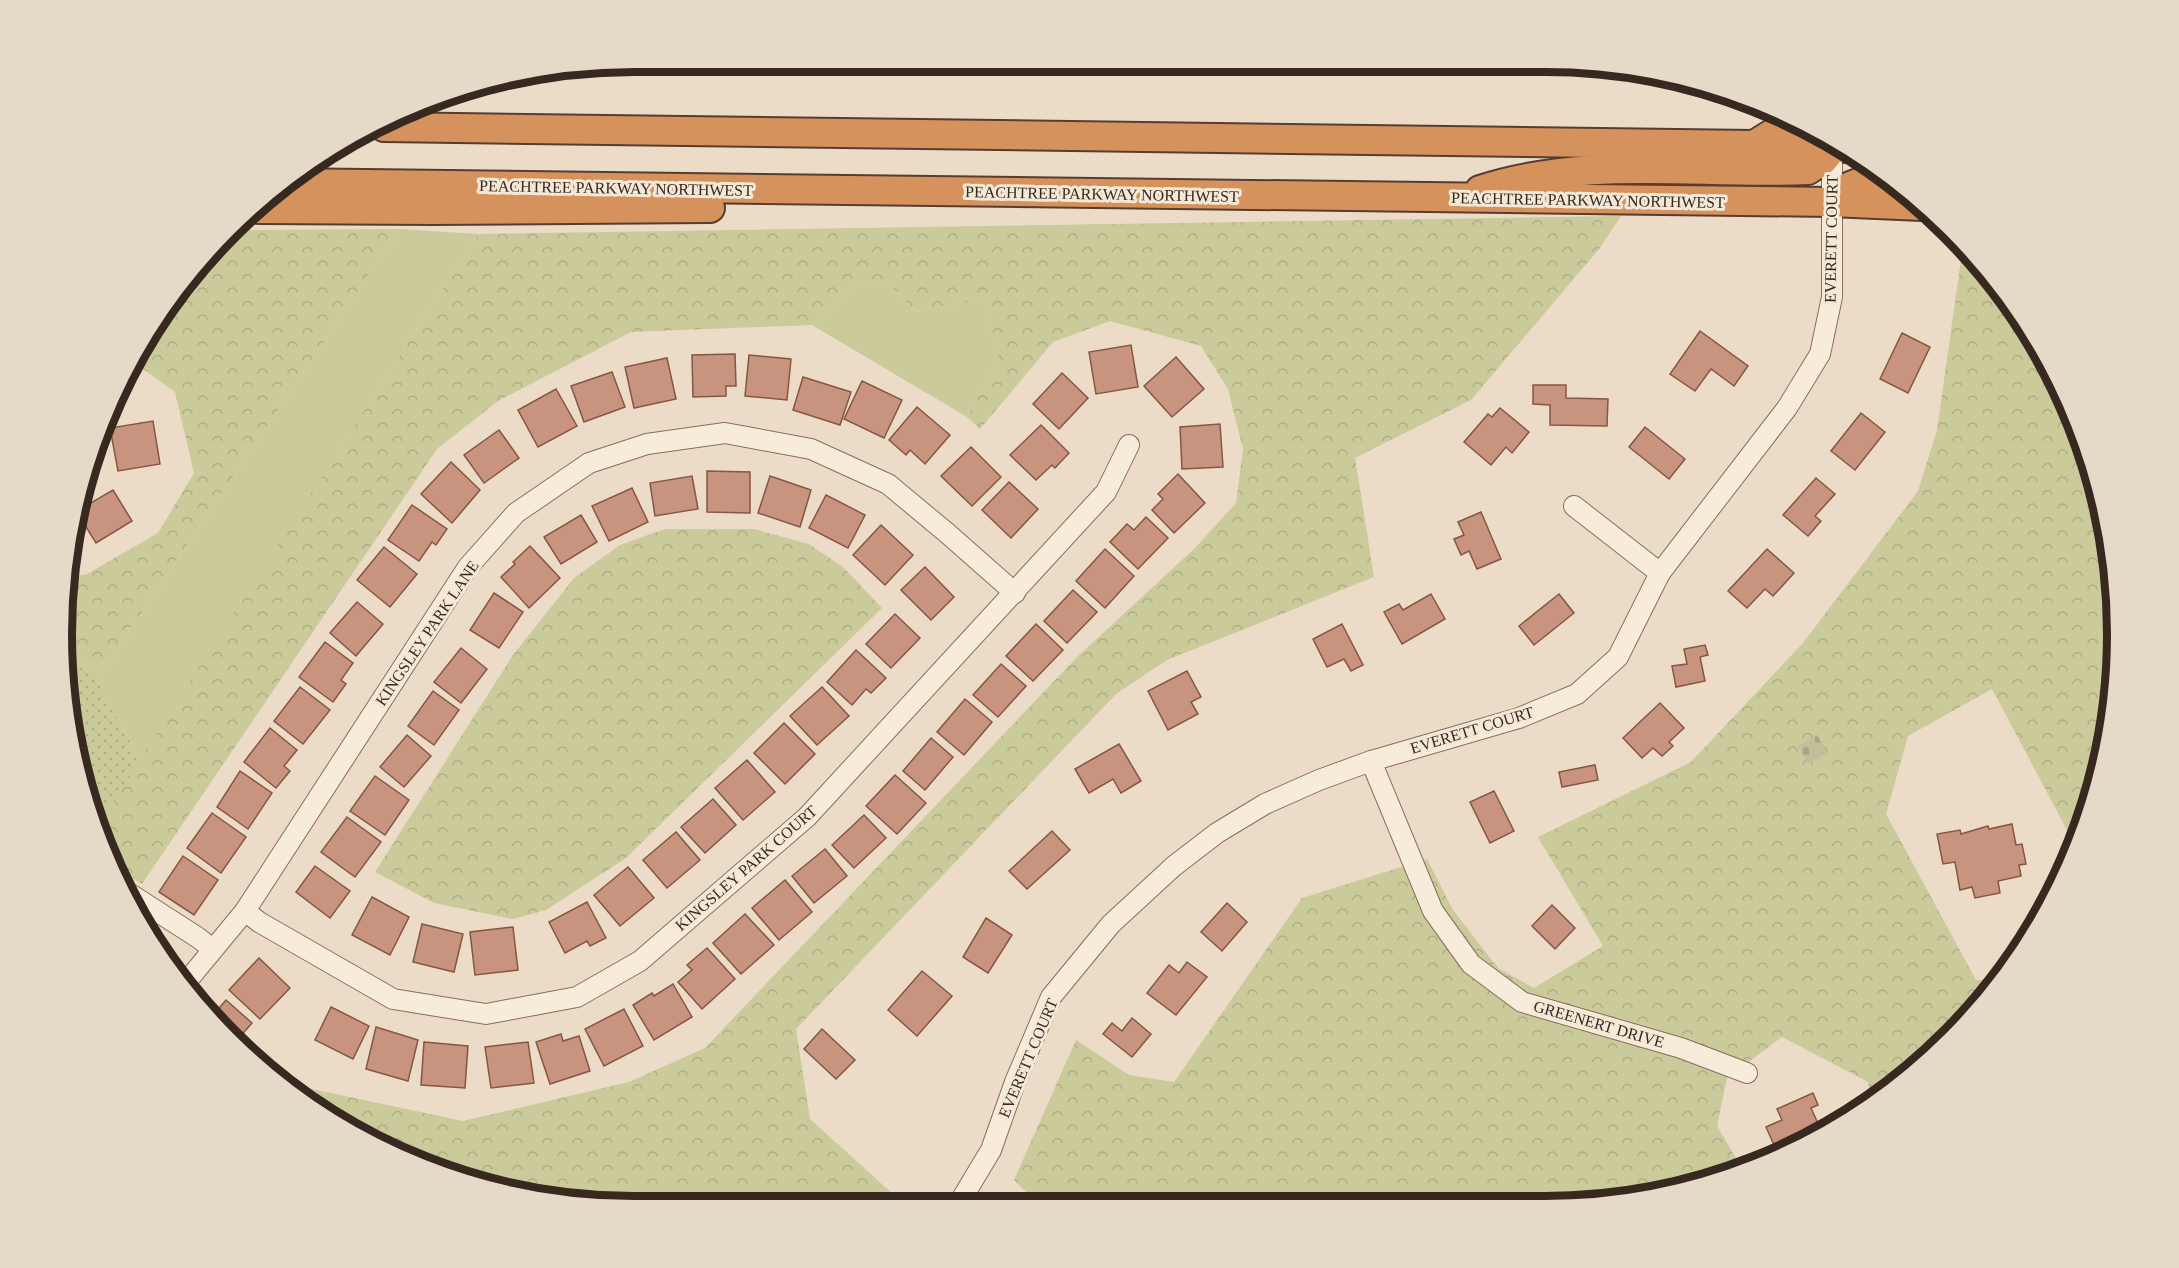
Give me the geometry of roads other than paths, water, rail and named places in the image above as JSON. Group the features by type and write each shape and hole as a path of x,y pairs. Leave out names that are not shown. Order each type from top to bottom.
{"highway":[{"path":"1754,145 1783,125"},
{"path":"392,127 1822,145"},
{"path":"1454,199 1496,184 1524,178 1601,168 1808,170 1831,150"},
{"path":"1831,202 1840,190 1856,182 1878,181"},
{"name":"PEACHTREE PARKWAY NORTHWEST","path":"299,183 1831,202 1909,205"},
{"path":"265,209 736,208 818,204 879,191"}],"street":[{"name":"EVERETT COURT","path":"963,1196 991,1150 1015,1082 1051,997 1111,924 1174,866 1217,833 1265,804 1319,780 1371,761 1519,718 1577,694 1618,657 1660,573 1787,408 1820,354 1832,297 1831,202 1834,152"},
{"name":"KINGSLEY PARK LANE","path":"190,978 245,911 468,567 516,513 589,463 647,444 725,433 811,449 888,484 1015,593"},
{"name":"KINGSLEY PARK COURT","path":"245,911 259,922 393,999 486,1014 577,998 640,962 807,817 1106,492 1129,446"},
{"path":"1574,506 1660,573"},
{"name":"GREENERT DRIVE","path":"1371,761 1434,911 1471,964 1522,1002 1681,1048 1747,1072"},
{"path":"138,899 213,950"}]}
